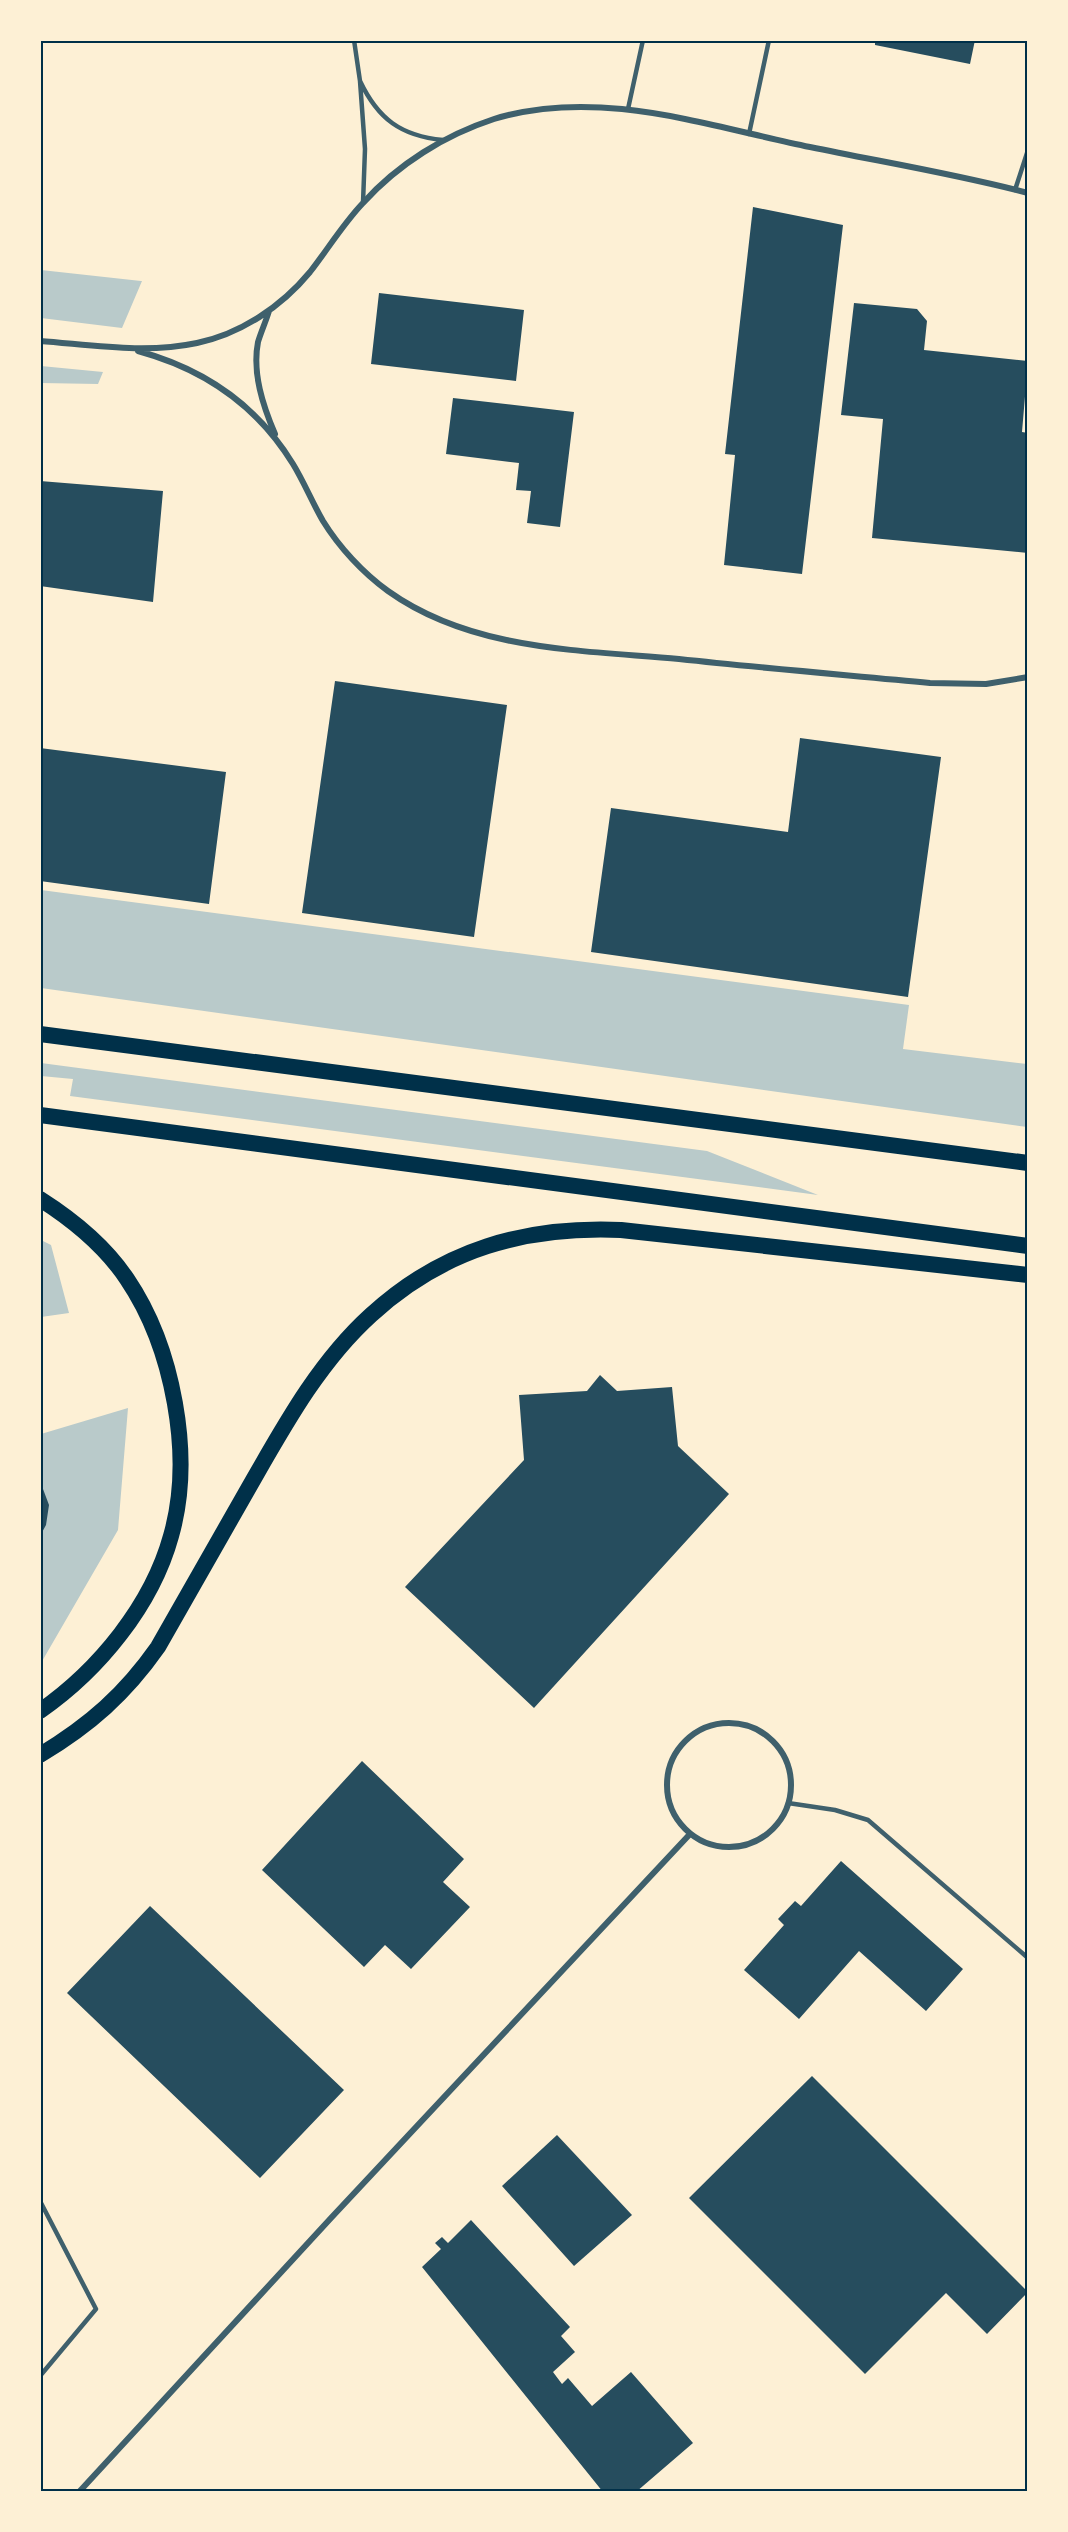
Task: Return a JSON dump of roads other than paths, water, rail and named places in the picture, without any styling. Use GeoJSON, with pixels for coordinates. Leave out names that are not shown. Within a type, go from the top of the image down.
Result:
{"type":"FeatureCollection","features":[{"type":"Feature","properties":{"kind":"highway"},"geometry":{"type":"LineString","coordinates":[[40,1034],[1028,1163]]}},
{"type":"Feature","properties":{"kind":"highway"},"geometry":{"type":"LineString","coordinates":[[40,1114],[1028,1246]]}},
{"type":"Feature","properties":{"kind":"highway"},"geometry":{"type":"LineString","coordinates":[[40,1199],[85,1232],[108,1255],[126,1278],[143,1307],[158,1340],[175,1405],[181,1468],[179,1501],[171,1536],[144,1597],[127,1624],[104,1653],[76,1682],[40,1711]]}},
{"type":"Feature","properties":{"kind":"highway"},"geometry":{"type":"LineString","coordinates":[[40,1755],[106,1709],[141,1671],[158,1647],[288,1420],[305,1394],[348,1339],[371,1315],[399,1293],[451,1261],[513,1238],[549,1231],[584,1228],[621,1230],[1028,1275]]}},
{"type":"Feature","properties":{"kind":"street"},"geometry":{"type":"LineString","coordinates":[[40,340],[132,349],[199,342],[222,335],[269,310],[309,273],[363,203],[402,167],[443,140],[494,119],[547,108],[628,109],[1028,193]]}},
{"type":"Feature","properties":{"kind":"street"},"geometry":{"type":"LineString","coordinates":[[269,310],[258,344],[258,372],[261,402],[278,442]]}},
{"type":"Feature","properties":{"kind":"street"},"geometry":{"type":"LineString","coordinates":[[132,349],[186,367],[211,381],[259,419],[293,465],[324,522],[341,546],[363,570],[387,590],[414,608],[445,623],[478,634],[575,650],[930,683],[986,684],[1028,677]]}},
{"type":"Feature","properties":{"kind":"street"},"geometry":{"type":"LineString","coordinates":[[727,1723],[744,1725],[760,1732],[774,1743],[788,1767],[791,1785],[788,1803],[774,1827],[752,1843],[734,1847],[715,1845],[690,1834],[674,1813],[668,1796],[667,1779],[672,1762],[681,1747],[693,1735],[709,1727],[727,1723]]}},
{"type":"Feature","properties":{"kind":"street"},"geometry":{"type":"LineString","coordinates":[[80,2492],[331,2218],[690,1834]]}},
{"type":"Feature","properties":{"kind":"lane"},"geometry":{"type":"LineString","coordinates":[[354,40],[360,81],[365,149],[363,203]]}},
{"type":"Feature","properties":{"kind":"lane"},"geometry":{"type":"LineString","coordinates":[[628,109],[643,40]]}},
{"type":"Feature","properties":{"kind":"lane"},"geometry":{"type":"LineString","coordinates":[[749,134],[769,40]]}},
{"type":"Feature","properties":{"kind":"lane"},"geometry":{"type":"LineString","coordinates":[[360,81],[369,100],[379,113],[395,125],[425,138],[443,140]]}},
{"type":"Feature","properties":{"kind":"lane"},"geometry":{"type":"LineString","coordinates":[[1015,190],[1028,150]]}},
{"type":"Feature","properties":{"kind":"lane"},"geometry":{"type":"LineString","coordinates":[[788,1803],[835,1810],[868,1820],[1028,1958]]}},
{"type":"Feature","properties":{"kind":"lane"},"geometry":{"type":"LineString","coordinates":[[40,2201],[96,2309],[40,2376]]}}]}
